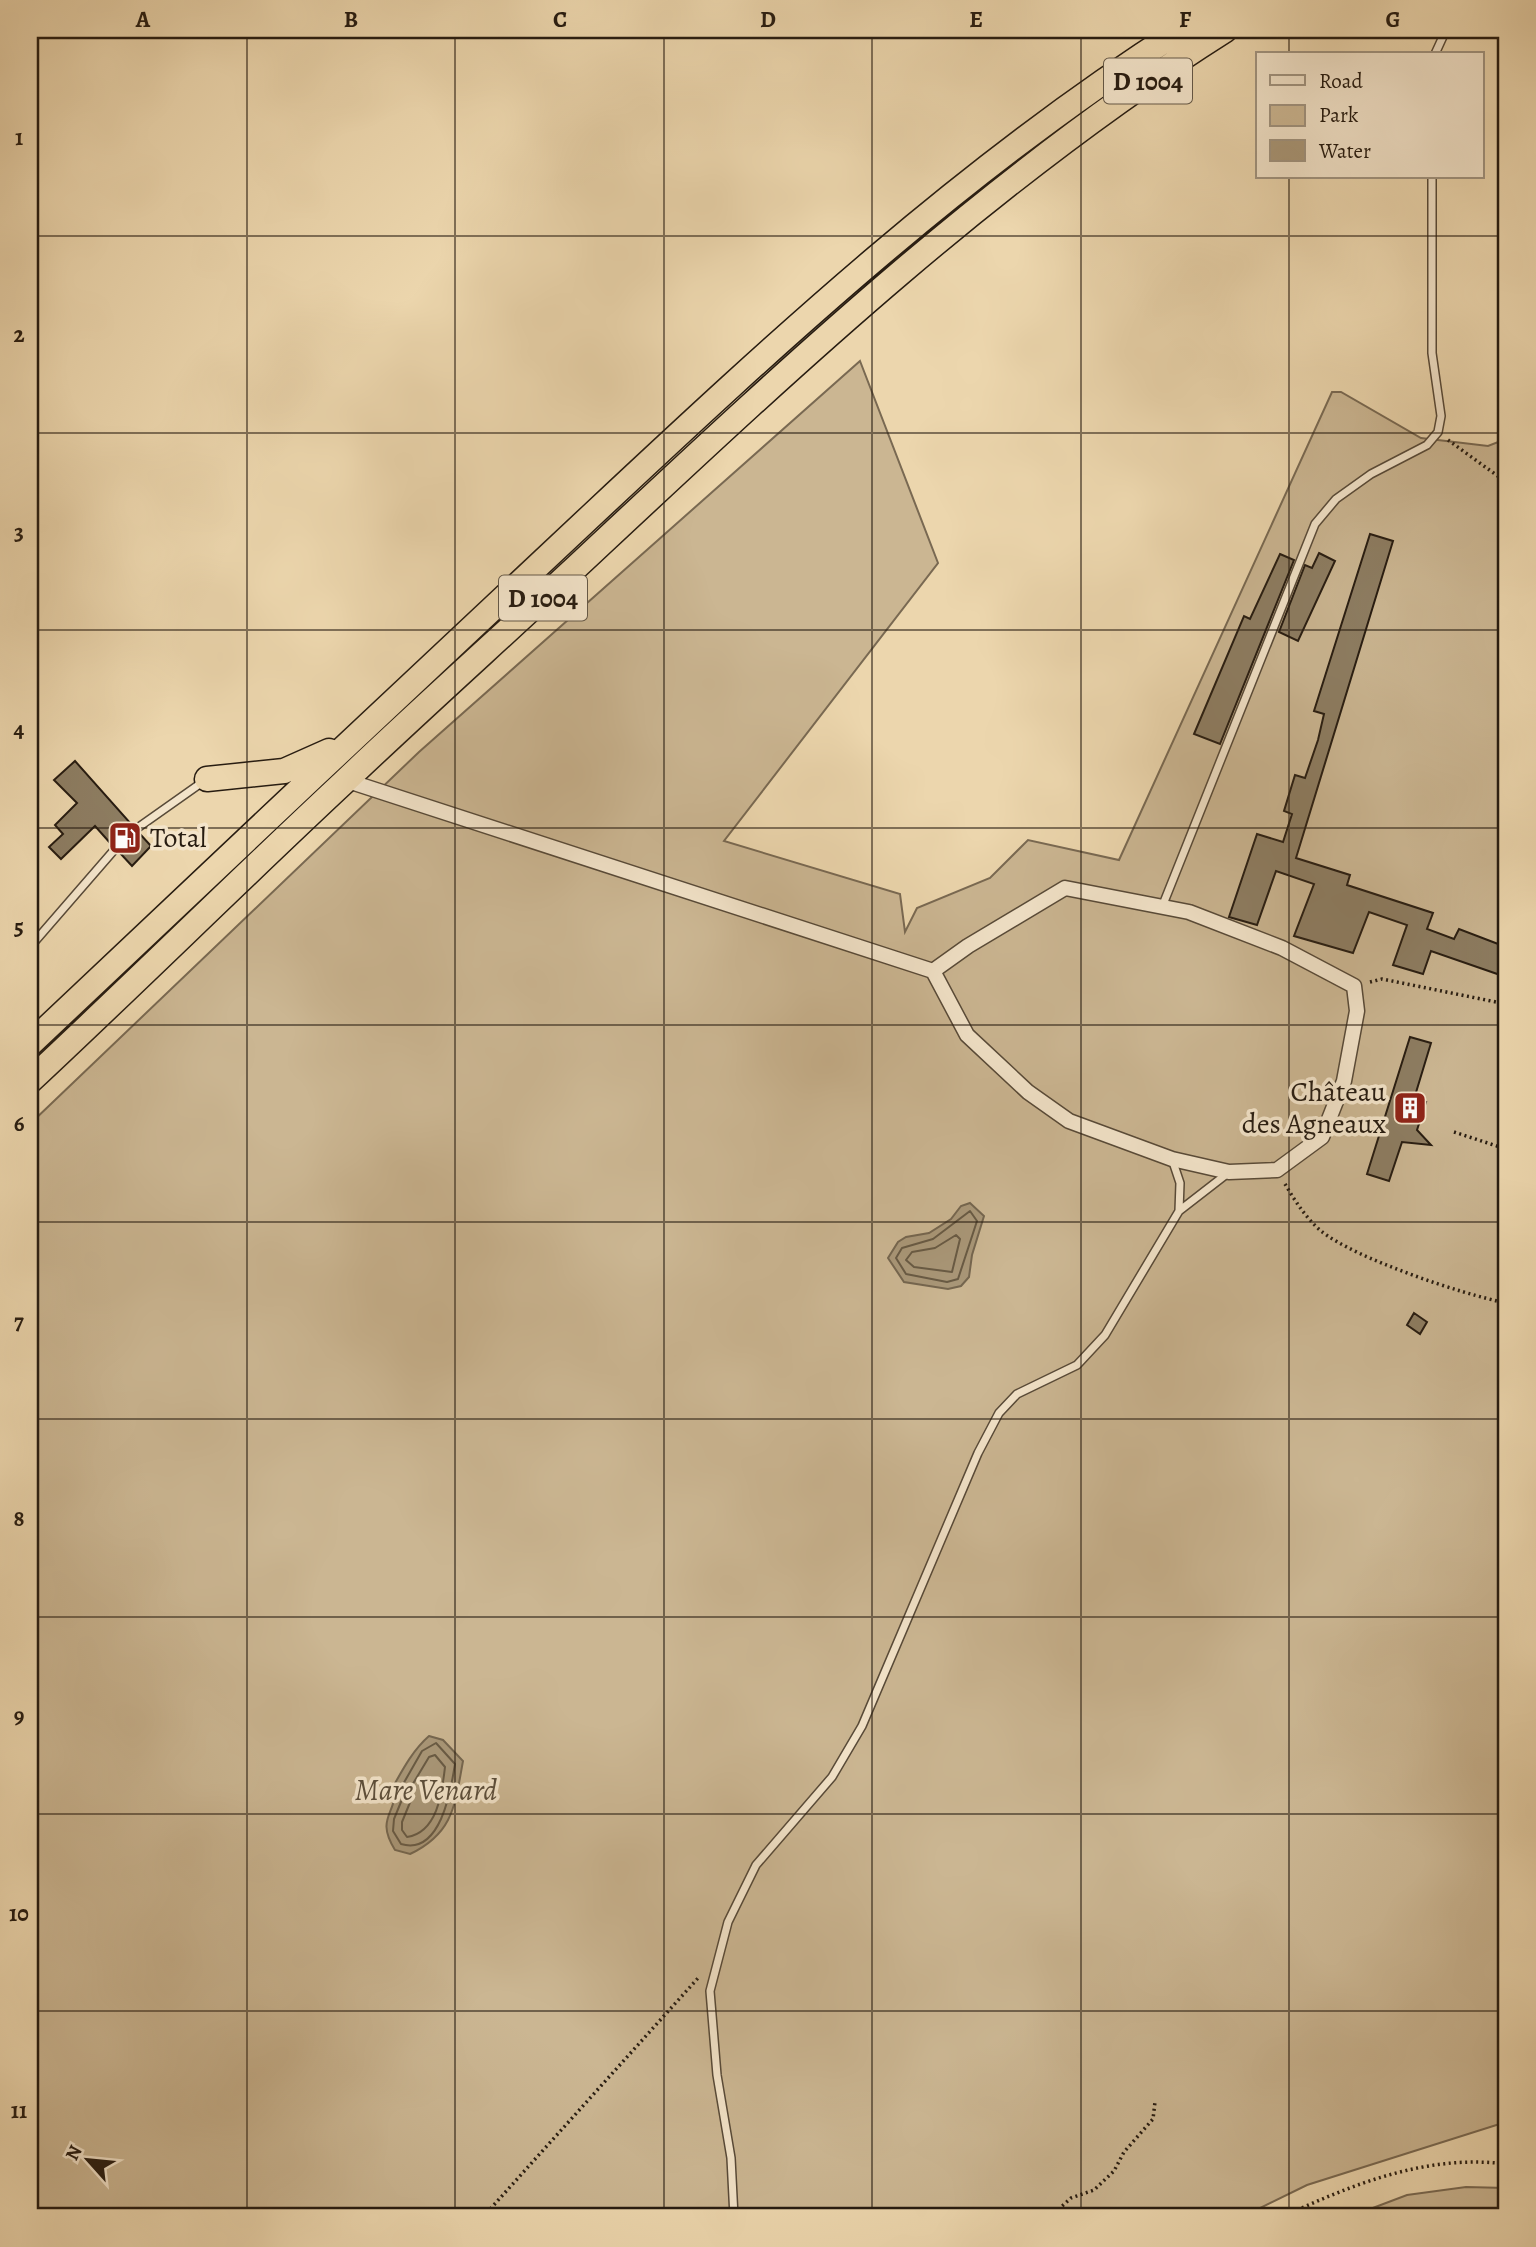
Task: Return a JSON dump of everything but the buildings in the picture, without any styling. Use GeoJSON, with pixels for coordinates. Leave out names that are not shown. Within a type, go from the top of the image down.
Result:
{"type":"FeatureCollection","features":[{"type":"Feature","properties":{"kind":"highway"},"geometry":{"type":"LineString","coordinates":[[1138,58],[1162,30]]}},
{"type":"Feature","properties":{"kind":"highway","name":"D 1004"},"geometry":{"type":"LineString","coordinates":[[30,1044],[765,352],[906,231],[1053,117],[1181,30]]}},
{"type":"Feature","properties":{"kind":"highway","name":"D 1004"},"geometry":{"type":"LineString","coordinates":[[30,1082],[345,780],[782,374],[929,245],[1072,134],[1225,30]]}},
{"type":"Feature","properties":{"kind":"highway"},"geometry":{"type":"LineString","coordinates":[[208,779],[284,771],[349,742]]}},
{"type":"Feature","properties":{"kind":"street"},"geometry":{"type":"LineString","coordinates":[[345,780],[933,971],[967,1035],[1028,1092],[1069,1121],[1172,1158],[1229,1172],[1277,1170],[1322,1136],[1344,1081],[1357,1011],[1354,986],[1282,948],[1189,912],[1065,888],[968,946],[933,971]]}},
{"type":"Feature","properties":{"kind":"lane"},"geometry":{"type":"LineString","coordinates":[[1436,52],[1446,30]]}},
{"type":"Feature","properties":{"kind":"lane"},"geometry":{"type":"LineString","coordinates":[[1162,907],[1269,647],[1290,582],[1310,534],[1336,499],[1371,474],[1427,445],[1438,432],[1441,416],[1432,353],[1432,178]]}},
{"type":"Feature","properties":{"kind":"lane"},"geometry":{"type":"LineString","coordinates":[[136,829],[208,779]]}},
{"type":"Feature","properties":{"kind":"lane"},"geometry":{"type":"LineString","coordinates":[[30,947],[115,849]]}},
{"type":"Feature","properties":{"kind":"lane"},"geometry":{"type":"LineString","coordinates":[[1172,1158],[1180,1183],[1179,1211]]}},
{"type":"Feature","properties":{"kind":"lane"},"geometry":{"type":"LineString","coordinates":[[734,2217],[731,2158],[717,2075],[710,1991],[728,1922],[756,1865],[832,1777],[862,1726],[978,1452],[999,1413],[1017,1394],[1077,1365],[1105,1335],[1179,1211],[1229,1172]]}},
{"type":"Feature","properties":{"kind":"path"},"geometry":{"type":"LineString","coordinates":[[1438,432],[1506,482]]}},
{"type":"Feature","properties":{"kind":"path"},"geometry":{"type":"LineString","coordinates":[[1354,986],[1382,979],[1506,1004]]}},
{"type":"Feature","properties":{"kind":"path"},"geometry":{"type":"LineString","coordinates":[[1454,1132],[1506,1149]]}},
{"type":"Feature","properties":{"kind":"path"},"geometry":{"type":"LineString","coordinates":[[1277,1170],[1298,1206],[1322,1231],[1347,1246],[1423,1278],[1480,1298],[1506,1303]]}},
{"type":"Feature","properties":{"kind":"path"},"geometry":{"type":"LineString","coordinates":[[483,2217],[719,1956]]}},
{"type":"Feature","properties":{"kind":"path"},"geometry":{"type":"LineString","coordinates":[[1050,2217],[1071,2198],[1094,2190],[1114,2171],[1124,2152],[1153,2119],[1156,2102]]}},
{"type":"Feature","properties":{"kind":"path"},"geometry":{"type":"LineString","coordinates":[[1282,2217],[1324,2197],[1412,2167],[1478,2161],[1506,2164]]}},
{"type":"Feature","properties":{"kind":"green space"},"geometry":{"type":"Polygon","coordinates":[[[860,361],[938,563],[724,841],[900,894],[905,932],[917,908],[990,878],[1028,840],[1119,860],[1332,392],[1341,392],[1421,438],[1488,446],[1506,439],[1506,2122],[1307,2185],[1242,2217],[30,2217],[30,1124],[419,752],[860,361]]]}},
{"type":"Feature","properties":{"kind":"green space"},"geometry":{"type":"Polygon","coordinates":[[[1466,2187],[1506,2188],[1506,2217],[1349,2217],[1407,2195],[1466,2187]]]}},
{"type":"Feature","properties":{"kind":"water"},"geometry":{"type":"Polygon","coordinates":[[[970,1203],[984,1216],[972,1255],[969,1277],[961,1286],[948,1289],[904,1282],[888,1258],[898,1242],[906,1237],[929,1233],[951,1219],[961,1206],[970,1203]]]}},
{"type":"Feature","properties":{"kind":"water","name":"Mare Venard"},"geometry":{"type":"Polygon","coordinates":[[[429,1736],[443,1740],[463,1761],[458,1791],[444,1827],[425,1846],[410,1854],[395,1850],[389,1839],[387,1822],[395,1795],[394,1785],[414,1752],[429,1736]]]}},
{"type":"Feature","properties":{"kind":"place","name":"Total"},"geometry":{"type":"Point","coordinates":[125,838]}},
{"type":"Feature","properties":{"kind":"place","name":"Château des Agneaux"},"geometry":{"type":"Point","coordinates":[1410,1108]}}]}
